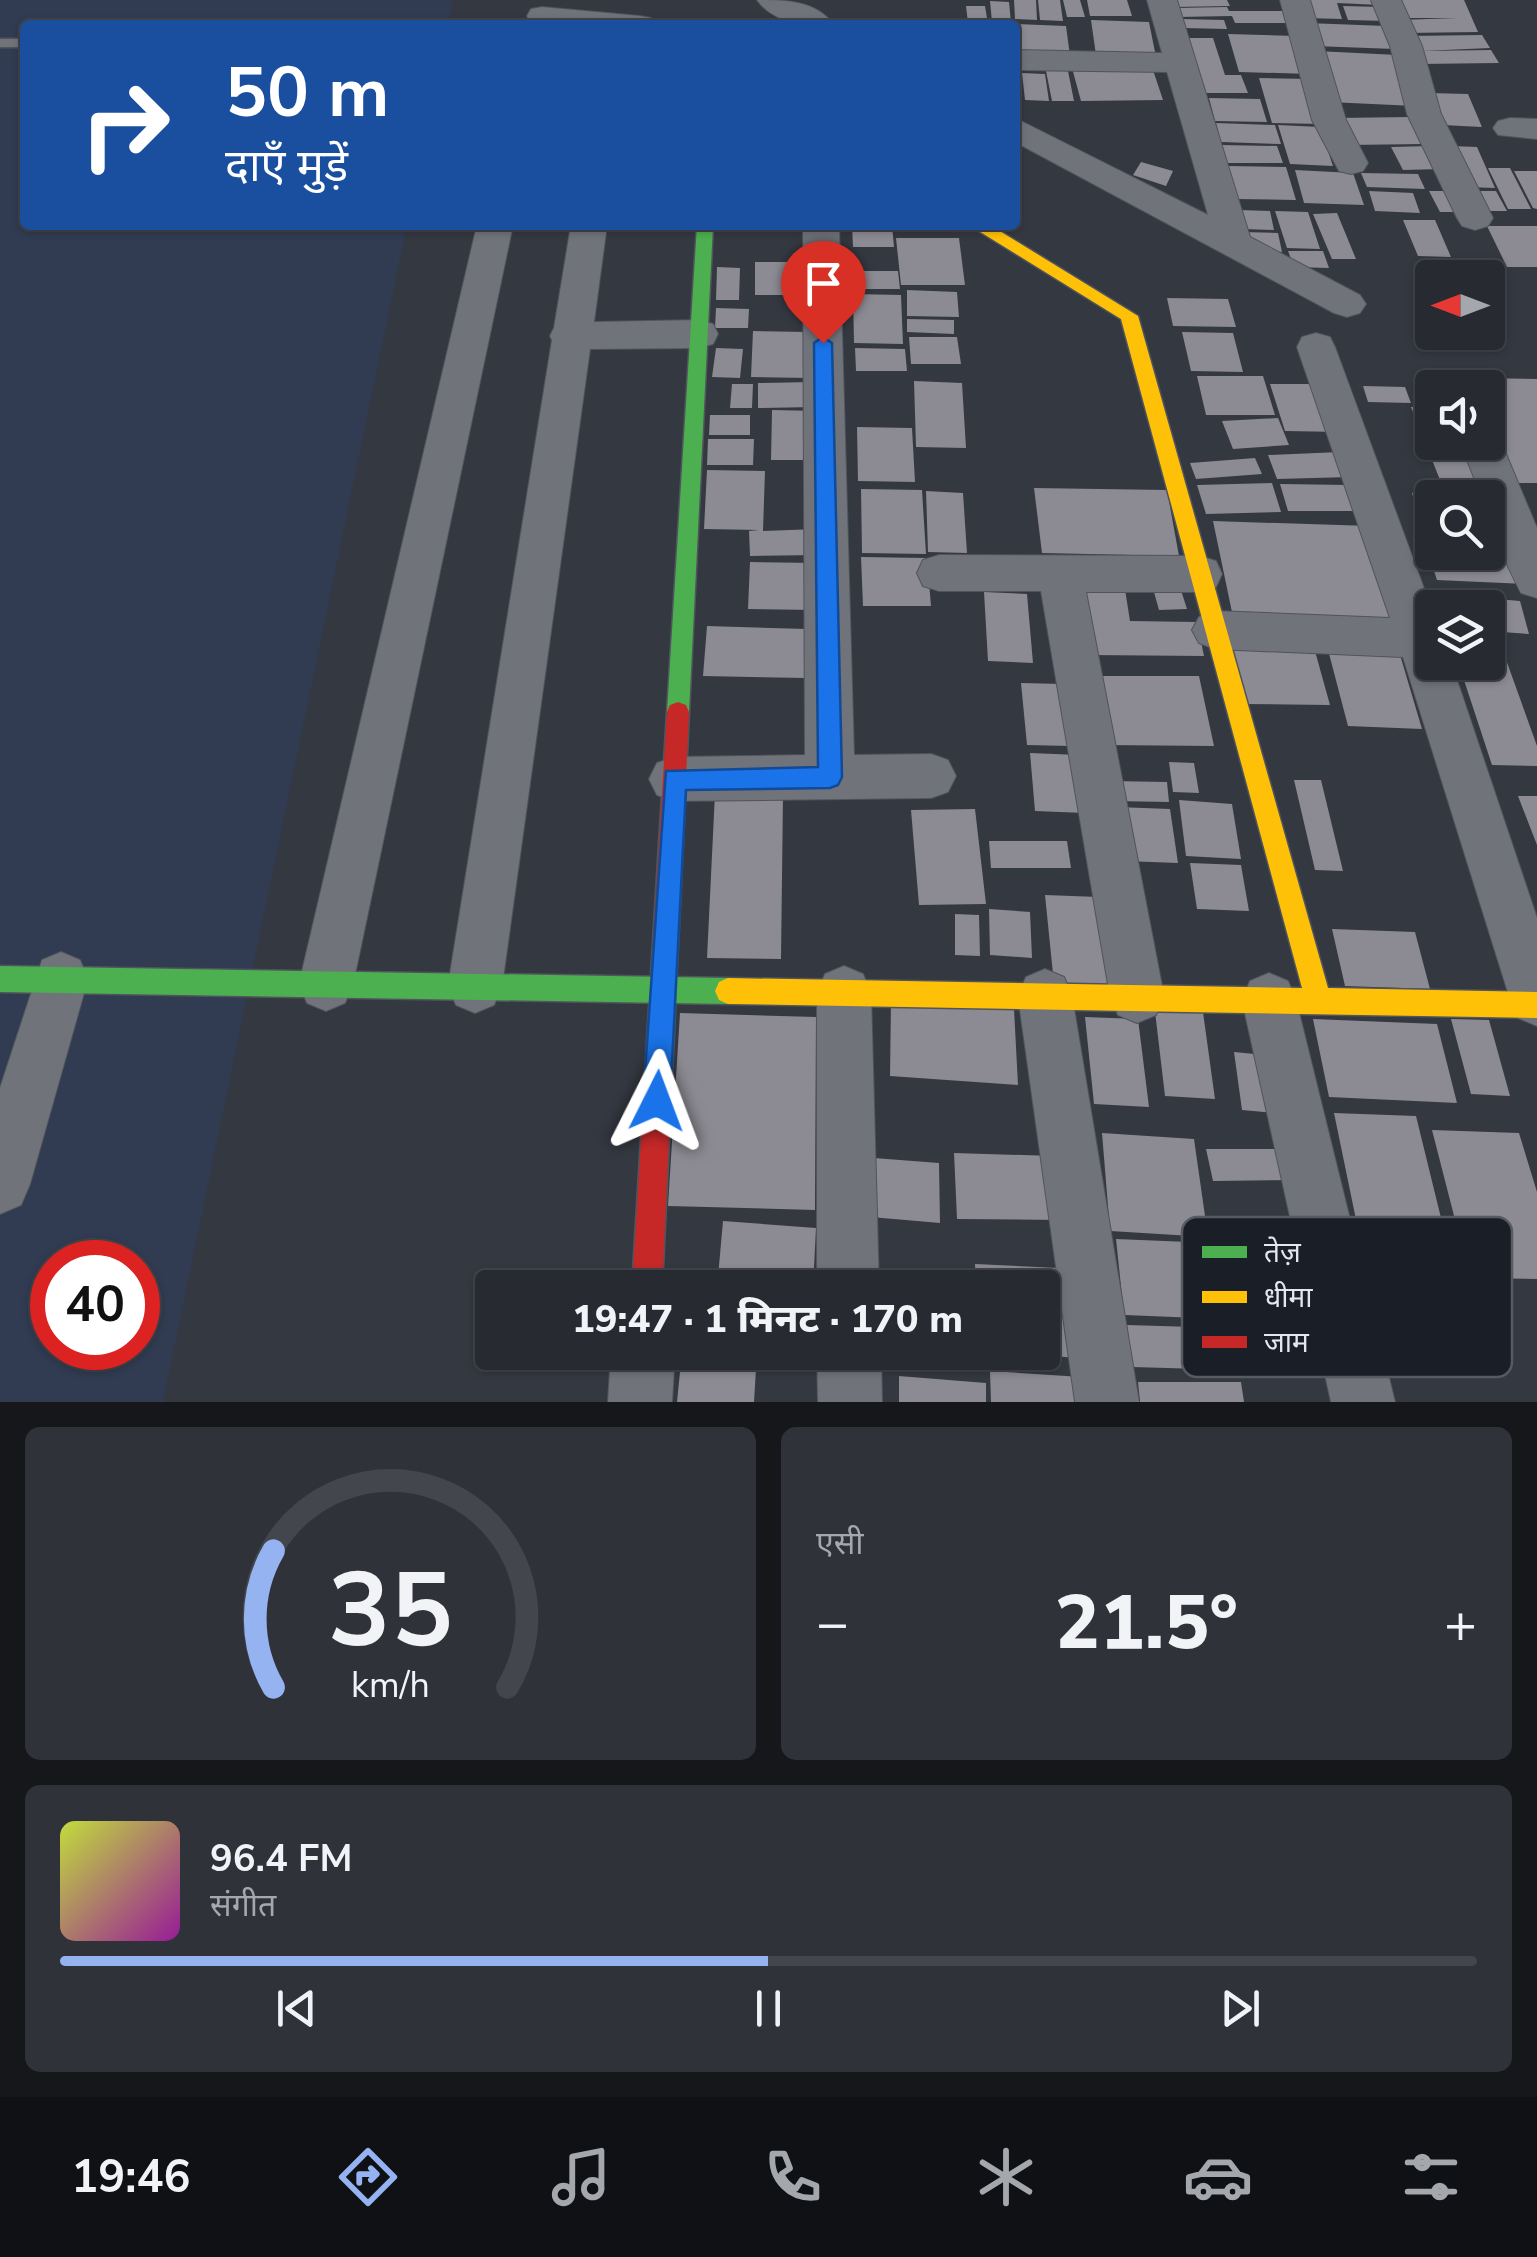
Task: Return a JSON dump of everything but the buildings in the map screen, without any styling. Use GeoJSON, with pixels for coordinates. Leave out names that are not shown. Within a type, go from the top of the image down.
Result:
{"type":"FeatureCollection","features":[{"type":"Feature","properties":{"kind":"street"},"geometry":{"type":"LineString","coordinates":[[772,0],[810,20]]}},
{"type":"Feature","properties":{"kind":"street"},"geometry":{"type":"LineString","coordinates":[[1162,0],[1234,244]]}},
{"type":"Feature","properties":{"kind":"street"},"geometry":{"type":"LineString","coordinates":[[1295,0],[1329,120],[1350,163]]}},
{"type":"Feature","properties":{"kind":"street"},"geometry":{"type":"LineString","coordinates":[[1386,0],[1406,46],[1424,114],[1474,218]]}},
{"type":"Feature","properties":{"kind":"street"},"geometry":{"type":"LineString","coordinates":[[542,14],[595,20]]}},
{"type":"Feature","properties":{"kind":"street"},"geometry":{"type":"LineString","coordinates":[[1020,60],[1181,63]]}},
{"type":"Feature","properties":{"kind":"street"},"geometry":{"type":"LineString","coordinates":[[1020,131],[1347,304]]}},
{"type":"Feature","properties":{"kind":"street"},"geometry":{"type":"LineString","coordinates":[[326,984],[494,230]]}},
{"type":"Feature","properties":{"kind":"street"},"geometry":{"type":"LineString","coordinates":[[476,986],[587,230]]}},
{"type":"Feature","properties":{"kind":"street"},"geometry":{"type":"LineString","coordinates":[[647,1270],[705,230]]}},
{"type":"Feature","properties":{"kind":"street"},"geometry":{"type":"LineString","coordinates":[[821,230],[830,777]]}},
{"type":"Feature","properties":{"kind":"street"},"geometry":{"type":"LineString","coordinates":[[985,230],[1128,316],[1215,630],[1294,1001],[1331,1217]]}},
{"type":"Feature","properties":{"kind":"street"},"geometry":{"type":"LineString","coordinates":[[569,336],[699,334]]}},
{"type":"Feature","properties":{"kind":"street"},"geometry":{"type":"LineString","coordinates":[[1316,347],[1415,624]]}},
{"type":"Feature","properties":{"kind":"street"},"geometry":{"type":"LineString","coordinates":[[1487,460],[1537,580]]}},
{"type":"Feature","properties":{"kind":"street"},"geometry":{"type":"LineString","coordinates":[[939,573],[1200,574]]}},
{"type":"Feature","properties":{"kind":"street"},"geometry":{"type":"LineString","coordinates":[[1060,573],[1137,996]]}},
{"type":"Feature","properties":{"kind":"street"},"geometry":{"type":"LineString","coordinates":[[1215,630],[1415,638]]}},
{"type":"Feature","properties":{"kind":"street"},"geometry":{"type":"LineString","coordinates":[[0,979],[1537,1002],[1434,680]]}},
{"type":"Feature","properties":{"kind":"street"},"geometry":{"type":"LineString","coordinates":[[674,779],[930,776]]}},
{"type":"Feature","properties":{"kind":"street"},"geometry":{"type":"LineString","coordinates":[[0,1184],[62,979]]}},
{"type":"Feature","properties":{"kind":"street"},"geometry":{"type":"LineString","coordinates":[[844,993],[848,1270]]}},
{"type":"Feature","properties":{"kind":"street"},"geometry":{"type":"LineString","coordinates":[[1045,996],[1108,1402]]}},
{"type":"Feature","properties":{"kind":"street"},"geometry":{"type":"LineString","coordinates":[[640,1402],[642,1370]]}},
{"type":"Feature","properties":{"kind":"street"},"geometry":{"type":"LineString","coordinates":[[849,1370],[850,1402]]}},
{"type":"Feature","properties":{"kind":"street"},"geometry":{"type":"LineString","coordinates":[[1359,1377],[1363,1402]]}},
{"type":"Feature","properties":{"kind":"shaded area"},"geometry":{"type":"Polygon","coordinates":[[[0,0],[453,0],[449,20],[20,20],[20,230],[406,230],[163,1402],[0,1402],[0,0]]]}},
{"type":"Feature","properties":{"kind":"traffic: fast"},"geometry":{"type":"LineString","coordinates":[[678,712],[705,230]]}},
{"type":"Feature","properties":{"kind":"traffic: fast"},"geometry":{"type":"LineString","coordinates":[[0,979],[728,991]]}},
{"type":"Feature","properties":{"kind":"traffic: slow"},"geometry":{"type":"LineString","coordinates":[[985,230],[1129,316],[1319,1001]]}},
{"type":"Feature","properties":{"kind":"traffic: slow"},"geometry":{"type":"LineString","coordinates":[[728,991],[1537,1005]]}},
{"type":"Feature","properties":{"kind":"traffic: jam"},"geometry":{"type":"LineString","coordinates":[[648,1270],[678,712]]}},
{"type":"Feature","properties":{"kind":"route"},"geometry":{"type":"LineString","coordinates":[[657,1101],[674,779],[830,777],[823,343]]}}]}
